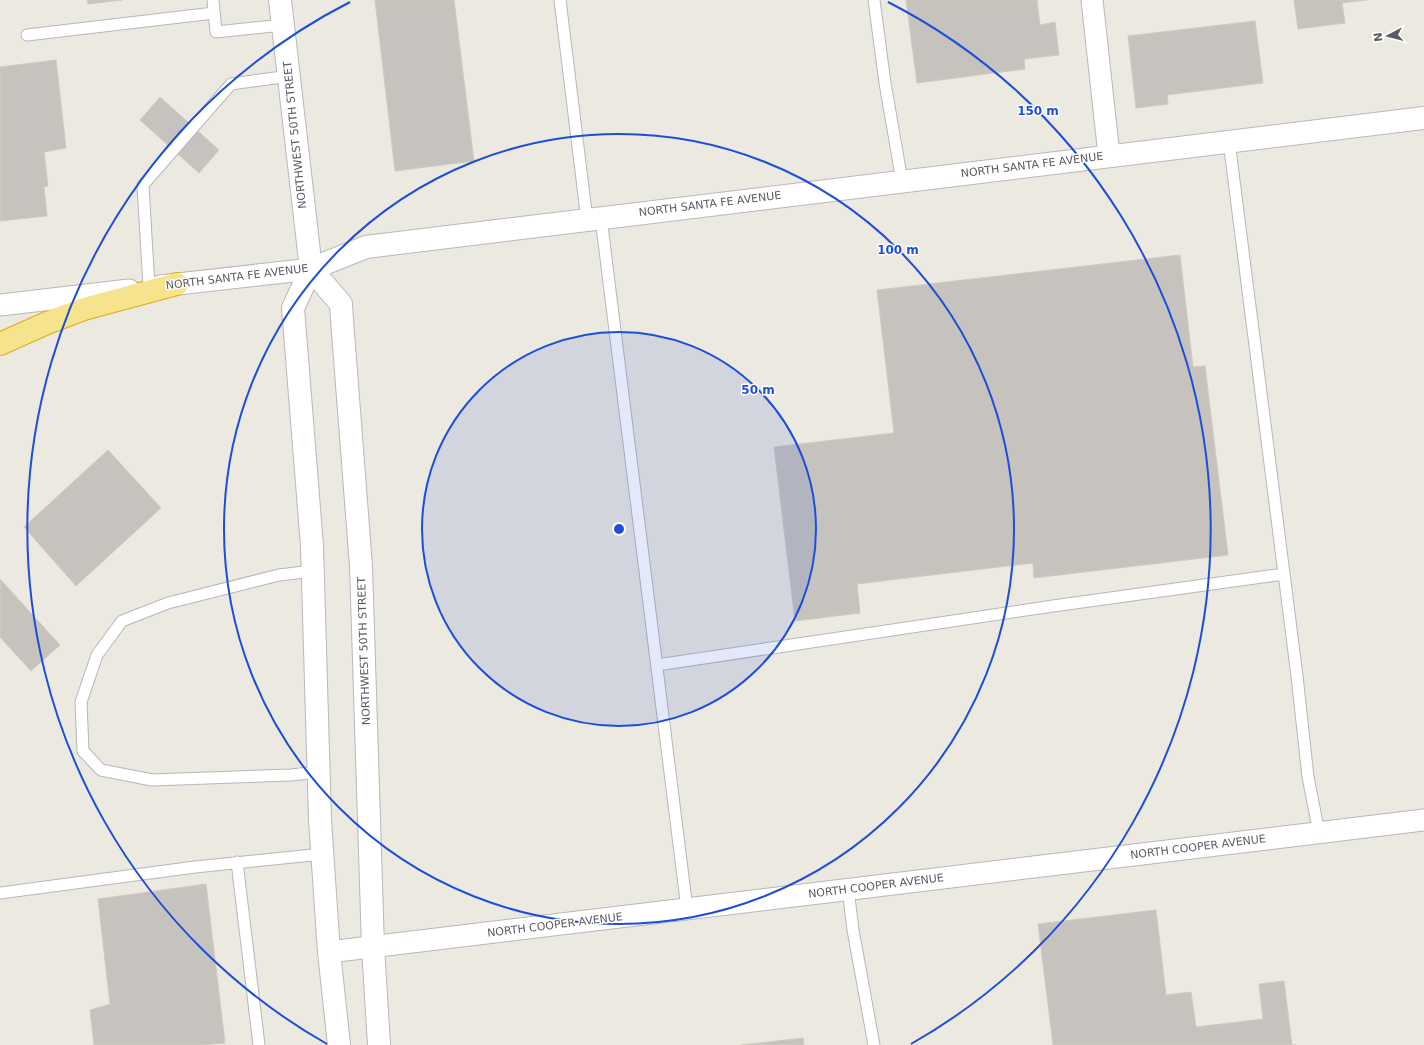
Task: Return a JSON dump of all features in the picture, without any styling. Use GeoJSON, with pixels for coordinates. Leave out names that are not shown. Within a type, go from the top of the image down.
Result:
{"type":"FeatureCollection","features":[{"type":"Feature","properties":{"kind":"highway"},"geometry":{"type":"LineString","coordinates":[[0,344],[47,323],[84,309],[177,284]]}},
{"type":"Feature","properties":{"kind":"main road","name":"NORTHWEST 50TH STREET"},"geometry":{"type":"LineString","coordinates":[[280,0],[311,269],[341,304],[361,566],[373,947],[379,1045]]}},
{"type":"Feature","properties":{"kind":"main road","name":"NORTH SANTA FE AVENUE"},"geometry":{"type":"LineString","coordinates":[[311,269],[366,247],[1424,118]]}},
{"type":"Feature","properties":{"kind":"main road"},"geometry":{"type":"LineString","coordinates":[[311,269],[293,308],[312,546],[318,772],[322,854],[329,952],[339,1045]]}},
{"type":"Feature","properties":{"kind":"street"},"geometry":{"type":"LineString","coordinates":[[1092,0],[1109,156]]}},
{"type":"Feature","properties":{"kind":"street","name":"NORTH SANTA FE AVENUE"},"geometry":{"type":"LineString","coordinates":[[0,305],[311,269]]}},
{"type":"Feature","properties":{"kind":"street","name":"NORTH COOPER AVENUE"},"geometry":{"type":"LineString","coordinates":[[329,952],[1424,820]]}},
{"type":"Feature","properties":{"kind":"lane"},"geometry":{"type":"LineString","coordinates":[[213,0],[216,32],[283,25]]}},
{"type":"Feature","properties":{"kind":"lane"},"geometry":{"type":"LineString","coordinates":[[560,0],[594,219],[657,665],[687,909]]}},
{"type":"Feature","properties":{"kind":"lane"},"geometry":{"type":"LineString","coordinates":[[874,0],[885,83],[902,181]]}},
{"type":"Feature","properties":{"kind":"lane"},"geometry":{"type":"LineString","coordinates":[[27,35],[214,13]]}},
{"type":"Feature","properties":{"kind":"lane"},"geometry":{"type":"LineString","coordinates":[[149,287],[143,185],[231,84],[289,76]]}},
{"type":"Feature","properties":{"kind":"lane"},"geometry":{"type":"LineString","coordinates":[[1229,141],[1284,574],[1308,777],[1318,832]]}},
{"type":"Feature","properties":{"kind":"lane"},"geometry":{"type":"LineString","coordinates":[[313,571],[279,575],[168,603],[122,621],[97,655],[81,702],[83,751],[101,770],[152,780],[291,775],[318,772]]}},
{"type":"Feature","properties":{"kind":"lane"},"geometry":{"type":"LineString","coordinates":[[657,665],[1045,607],[1284,574]]}},
{"type":"Feature","properties":{"kind":"lane"},"geometry":{"type":"LineString","coordinates":[[0,893],[237,862],[322,854]]}},
{"type":"Feature","properties":{"kind":"lane"},"geometry":{"type":"LineString","coordinates":[[237,862],[259,1045]]}},
{"type":"Feature","properties":{"kind":"lane"},"geometry":{"type":"LineString","coordinates":[[848,889],[853,930],[874,1045]]}},
{"type":"Feature","properties":{"kind":"building"},"geometry":{"type":"Polygon","coordinates":[[[87,0],[122,0],[88,4],[87,0]]]}},
{"type":"Feature","properties":{"kind":"building"},"geometry":{"type":"Polygon","coordinates":[[[375,0],[454,0],[474,161],[395,171],[375,0]]]}},
{"type":"Feature","properties":{"kind":"building"},"geometry":{"type":"Polygon","coordinates":[[[906,0],[1037,0],[1040,25],[1055,22],[1059,55],[1024,59],[1025,69],[917,83],[906,0]]]}},
{"type":"Feature","properties":{"kind":"building"},"geometry":{"type":"Polygon","coordinates":[[[1294,0],[1367,0],[1342,3],[1345,23],[1298,29],[1294,0]]]}},
{"type":"Feature","properties":{"kind":"building"},"geometry":{"type":"Polygon","coordinates":[[[1255,21],[1263,83],[1167,95],[1168,104],[1136,108],[1128,36],[1255,21]]]}},
{"type":"Feature","properties":{"kind":"building"},"geometry":{"type":"Polygon","coordinates":[[[56,60],[66,148],[44,152],[48,186],[44,187],[47,216],[0,221],[0,67],[56,60]]]}},
{"type":"Feature","properties":{"kind":"building"},"geometry":{"type":"Polygon","coordinates":[[[160,97],[219,150],[199,173],[140,120],[160,97]]]}},
{"type":"Feature","properties":{"kind":"building"},"geometry":{"type":"Polygon","coordinates":[[[1180,255],[1193,367],[1205,366],[1228,555],[1034,578],[1033,563],[857,584],[860,613],[795,621],[774,447],[894,433],[877,290],[1180,255]]]}},
{"type":"Feature","properties":{"kind":"building"},"geometry":{"type":"Polygon","coordinates":[[[108,450],[161,508],[76,586],[24,527],[108,450]]]}},
{"type":"Feature","properties":{"kind":"building"},"geometry":{"type":"Polygon","coordinates":[[[0,579],[60,645],[31,671],[0,637],[0,579]]]}},
{"type":"Feature","properties":{"kind":"building"},"geometry":{"type":"Polygon","coordinates":[[[206,884],[225,1043],[200,1045],[94,1045],[90,1010],[110,1004],[98,899],[206,884]]]}},
{"type":"Feature","properties":{"kind":"building"},"geometry":{"type":"Polygon","coordinates":[[[1156,910],[1166,995],[1191,992],[1196,1027],[1263,1019],[1259,984],[1284,981],[1292,1045],[1053,1045],[1038,924],[1156,910]]]}},
{"type":"Feature","properties":{"kind":"building"},"geometry":{"type":"Polygon","coordinates":[[[803,1038],[804,1045],[741,1045],[803,1038]]]}}]}
